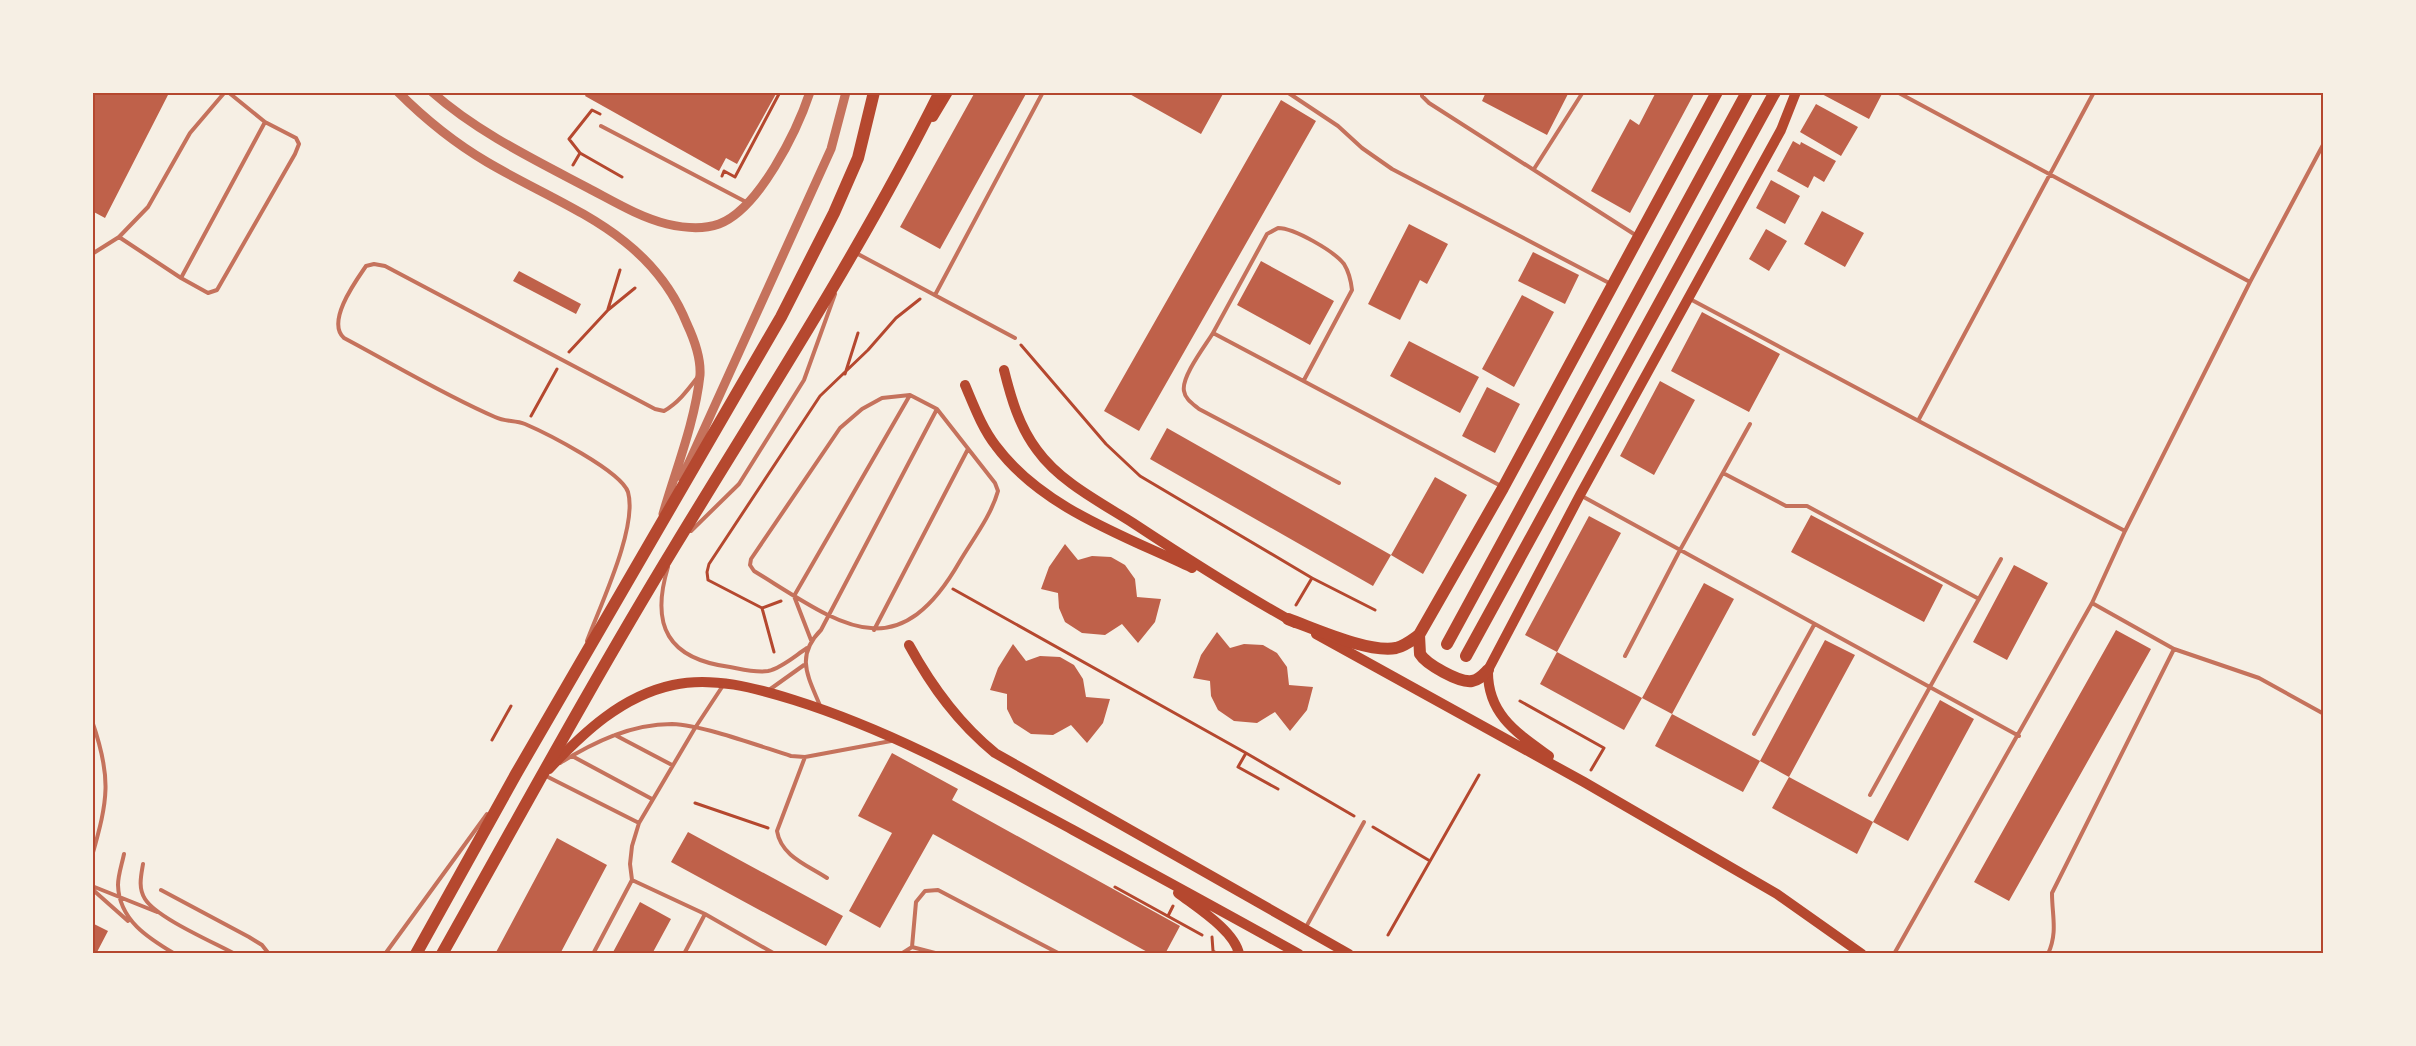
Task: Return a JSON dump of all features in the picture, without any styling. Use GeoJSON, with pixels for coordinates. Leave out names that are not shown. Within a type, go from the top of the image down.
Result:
{"type":"FeatureCollection","features":[{"type":"Feature","properties":{"kind":"main road"},"geometry":{"type":"LineString","coordinates":[[416,954],[516,774],[781,317],[830,222],[858,158],[874,92]]}},
{"type":"Feature","properties":{"kind":"main road"},"geometry":{"type":"LineString","coordinates":[[901,170],[940,92]]}},
{"type":"Feature","properties":{"kind":"main road"},"geometry":{"type":"LineString","coordinates":[[442,954],[675,546],[844,269],[948,92]]}},
{"type":"Feature","properties":{"kind":"main road"},"geometry":{"type":"LineString","coordinates":[[1717,92],[1503,488],[1420,635],[1420,654],[1430,664],[1462,680],[1471,681],[1479,678],[1488,670],[1580,495],[1781,130],[1796,92]]}},
{"type":"Feature","properties":{"kind":"main road"},"geometry":{"type":"LineString","coordinates":[[1447,644],[1747,92]]}},
{"type":"Feature","properties":{"kind":"main road"},"geometry":{"type":"LineString","coordinates":[[1466,656],[1774,92]]}},
{"type":"Feature","properties":{"kind":"main road"},"geometry":{"type":"LineString","coordinates":[[1004,370],[1019,420],[1037,451],[1051,466],[1085,493],[1231,587],[1584,782],[1777,894],[1862,954]]}},
{"type":"Feature","properties":{"kind":"main road"},"geometry":{"type":"LineString","coordinates":[[965,385],[979,419],[996,446],[1032,483],[1080,514],[1231,587]]}},
{"type":"Feature","properties":{"kind":"main road"},"geometry":{"type":"LineString","coordinates":[[1288,619],[1369,647],[1384,649],[1398,648],[1420,635]]}},
{"type":"Feature","properties":{"kind":"main road"},"geometry":{"type":"LineString","coordinates":[[909,645],[946,704],[963,724],[995,753],[1349,954]]}},
{"type":"Feature","properties":{"kind":"main road"},"geometry":{"type":"LineString","coordinates":[[1488,670],[1488,686],[1492,701],[1500,715],[1517,733],[1584,782]]}},
{"type":"Feature","properties":{"kind":"main road"},"geometry":{"type":"LineString","coordinates":[[543,775],[586,731],[624,704],[650,691],[675,684],[724,684],[767,692],[822,709],[900,740],[1158,876],[1299,954]]}},
{"type":"Feature","properties":{"kind":"main road"},"geometry":{"type":"LineString","coordinates":[[1158,876],[1224,930],[1235,943],[1239,954]]}},
{"type":"Feature","properties":{"kind":"street"},"geometry":{"type":"LineString","coordinates":[[398,92],[453,141],[488,163],[590,217],[631,244],[656,271],[680,305],[698,354],[700,375],[689,425],[658,531]]}},
{"type":"Feature","properties":{"kind":"street"},"geometry":{"type":"LineString","coordinates":[[432,92],[472,122],[566,176],[649,218],[680,227],[695,228],[720,224],[749,204],[774,167],[807,94]]}},
{"type":"Feature","properties":{"kind":"street"},"geometry":{"type":"LineString","coordinates":[[658,531],[831,149],[846,92]]}},
{"type":"Feature","properties":{"kind":"lane"},"geometry":{"type":"LineString","coordinates":[[92,254],[119,237],[148,207],[190,133],[225,92]]}},
{"type":"Feature","properties":{"kind":"lane"},"geometry":{"type":"LineString","coordinates":[[119,237],[208,293],[217,290],[299,144],[296,138],[265,122],[228,92]]}},
{"type":"Feature","properties":{"kind":"lane"},"geometry":{"type":"LineString","coordinates":[[935,295],[1043,92]]}},
{"type":"Feature","properties":{"kind":"lane"},"geometry":{"type":"LineString","coordinates":[[1287,92],[1338,126],[1362,148],[1392,169],[1612,284]]}},
{"type":"Feature","properties":{"kind":"lane"},"geometry":{"type":"LineString","coordinates":[[1422,92],[1422,96],[1429,103],[1638,237]]}},
{"type":"Feature","properties":{"kind":"lane"},"geometry":{"type":"LineString","coordinates":[[1534,169],[1583,92]]}},
{"type":"Feature","properties":{"kind":"lane"},"geometry":{"type":"LineString","coordinates":[[1897,92],[2250,282]]}},
{"type":"Feature","properties":{"kind":"lane"},"geometry":{"type":"LineString","coordinates":[[1919,419],[2094,92]]}},
{"type":"Feature","properties":{"kind":"lane"},"geometry":{"type":"LineString","coordinates":[[182,278],[265,122]]}},
{"type":"Feature","properties":{"kind":"lane"},"geometry":{"type":"LineString","coordinates":[[601,126],[749,204]]}},
{"type":"Feature","properties":{"kind":"lane"},"geometry":{"type":"LineString","coordinates":[[1894,954],[2019,736],[2092,603],[2125,531],[2250,282],[2324,143]]}},
{"type":"Feature","properties":{"kind":"lane"},"geometry":{"type":"LineString","coordinates":[[1304,380],[1352,290],[1344,265],[1336,256],[1291,231],[1278,228],[1267,234],[1186,377],[1184,385],[1186,397],[1199,409],[1339,483]]}},
{"type":"Feature","properties":{"kind":"lane"},"geometry":{"type":"LineString","coordinates":[[854,252],[1015,338]]}},
{"type":"Feature","properties":{"kind":"lane"},"geometry":{"type":"LineString","coordinates":[[573,677],[616,566],[627,529],[629,506],[627,491],[618,478],[603,466],[526,424],[496,418],[344,338],[338,333],[337,319],[359,276],[366,266],[374,264],[385,266],[641,403],[664,411],[680,400],[700,375]]}},
{"type":"Feature","properties":{"kind":"lane"},"geometry":{"type":"LineString","coordinates":[[807,648],[780,666],[768,671],[707,664],[686,654],[674,642],[666,630],[662,615],[661,598],[675,546],[739,484],[804,380],[844,269]]}},
{"type":"Feature","properties":{"kind":"lane"},"geometry":{"type":"LineString","coordinates":[[1689,298],[1919,419],[2125,531]]}},
{"type":"Feature","properties":{"kind":"lane"},"geometry":{"type":"LineString","coordinates":[[1212,333],[1304,380],[1503,488]]}},
{"type":"Feature","properties":{"kind":"lane"},"geometry":{"type":"LineString","coordinates":[[794,596],[910,395]]}},
{"type":"Feature","properties":{"kind":"lane"},"geometry":{"type":"LineString","coordinates":[[910,395],[937,410],[995,483],[998,491],[946,585],[916,617],[895,627],[874,630],[856,627],[794,596],[754,571],[750,565],[751,559],[840,428],[862,409],[882,398],[910,395]]}},
{"type":"Feature","properties":{"kind":"lane"},"geometry":{"type":"LineString","coordinates":[[822,709],[804,666],[807,648],[811,640],[821,630],[937,410]]}},
{"type":"Feature","properties":{"kind":"lane"},"geometry":{"type":"LineString","coordinates":[[1625,656],[1680,550],[1750,424]]}},
{"type":"Feature","properties":{"kind":"lane"},"geometry":{"type":"LineString","coordinates":[[874,630],[968,449]]}},
{"type":"Feature","properties":{"kind":"lane"},"geometry":{"type":"LineString","coordinates":[[1723,473],[1786,506],[1807,506],[1979,599]]}},
{"type":"Feature","properties":{"kind":"lane"},"geometry":{"type":"LineString","coordinates":[[1580,495],[1930,689],[2019,736]]}},
{"type":"Feature","properties":{"kind":"lane"},"geometry":{"type":"LineString","coordinates":[[1870,795],[2000,559]]}},
{"type":"Feature","properties":{"kind":"lane"},"geometry":{"type":"LineString","coordinates":[[794,596],[811,640]]}},
{"type":"Feature","properties":{"kind":"lane"},"geometry":{"type":"LineString","coordinates":[[2092,603],[2174,648],[2259,678],[2324,714]]}},
{"type":"Feature","properties":{"kind":"lane"},"geometry":{"type":"LineString","coordinates":[[1754,734],[1814,625]]}},
{"type":"Feature","properties":{"kind":"lane"},"geometry":{"type":"LineString","coordinates":[[2048,954],[2056,931],[2052,912],[2052,893],[2174,648]]}},
{"type":"Feature","properties":{"kind":"lane"},"geometry":{"type":"LineString","coordinates":[[767,692],[804,666]]}},
{"type":"Feature","properties":{"kind":"lane"},"geometry":{"type":"LineString","coordinates":[[593,954],[632,880],[630,864],[632,846],[639,823],[672,765],[724,684]]}},
{"type":"Feature","properties":{"kind":"lane"},"geometry":{"type":"LineString","coordinates":[[92,721],[102,750],[107,785],[105,809],[92,856]]}},
{"type":"Feature","properties":{"kind":"lane"},"geometry":{"type":"LineString","coordinates":[[543,775],[572,756],[615,735],[649,726],[672,724],[695,728],[791,756],[805,757],[900,740]]}},
{"type":"Feature","properties":{"kind":"lane"},"geometry":{"type":"LineString","coordinates":[[615,735],[672,765]]}},
{"type":"Feature","properties":{"kind":"lane"},"geometry":{"type":"LineString","coordinates":[[572,756],[652,799]]}},
{"type":"Feature","properties":{"kind":"lane"},"geometry":{"type":"LineString","coordinates":[[805,757],[777,831],[779,842],[785,852],[827,878]]}},
{"type":"Feature","properties":{"kind":"lane"},"geometry":{"type":"LineString","coordinates":[[385,954],[516,774]]}},
{"type":"Feature","properties":{"kind":"lane"},"geometry":{"type":"LineString","coordinates":[[543,775],[639,823]]}},
{"type":"Feature","properties":{"kind":"lane"},"geometry":{"type":"LineString","coordinates":[[1306,929],[1364,822]]}},
{"type":"Feature","properties":{"kind":"lane"},"geometry":{"type":"LineString","coordinates":[[124,854],[118,884],[120,896],[128,918],[140,932]]}},
{"type":"Feature","properties":{"kind":"lane"},"geometry":{"type":"LineString","coordinates":[[143,864],[140,886],[145,899],[161,914]]}},
{"type":"Feature","properties":{"kind":"lane"},"geometry":{"type":"LineString","coordinates":[[632,880],[705,914],[775,954]]}},
{"type":"Feature","properties":{"kind":"lane"},"geometry":{"type":"LineString","coordinates":[[92,888],[120,896],[161,914],[235,954]]}},
{"type":"Feature","properties":{"kind":"lane"},"geometry":{"type":"LineString","coordinates":[[92,888],[140,932],[175,954]]}},
{"type":"Feature","properties":{"kind":"lane"},"geometry":{"type":"LineString","coordinates":[[161,890],[249,937],[262,945],[270,954]]}},
{"type":"Feature","properties":{"kind":"lane"},"geometry":{"type":"LineString","coordinates":[[912,947],[916,902],[925,891],[938,890],[1060,954]]}},
{"type":"Feature","properties":{"kind":"lane"},"geometry":{"type":"LineString","coordinates":[[684,954],[705,914]]}},
{"type":"Feature","properties":{"kind":"lane"},"geometry":{"type":"LineString","coordinates":[[901,954],[912,947],[939,954]]}},
{"type":"Feature","properties":{"kind":"path"},"geometry":{"type":"LineString","coordinates":[[713,172],[722,177],[724,172],[735,177],[780,92]]}},
{"type":"Feature","properties":{"kind":"path"},"geometry":{"type":"LineString","coordinates":[[601,115],[592,110],[569,139],[580,153],[622,177]]}},
{"type":"Feature","properties":{"kind":"path"},"geometry":{"type":"LineString","coordinates":[[608,310],[620,270]]}},
{"type":"Feature","properties":{"kind":"path"},"geometry":{"type":"LineString","coordinates":[[561,360],[608,310],[635,288]]}},
{"type":"Feature","properties":{"kind":"path"},"geometry":{"type":"LineString","coordinates":[[774,652],[762,608],[708,580],[709,564],[820,396],[845,374],[896,318],[917,300],[935,295]]}},
{"type":"Feature","properties":{"kind":"path"},"geometry":{"type":"LineString","coordinates":[[845,374],[858,333]]}},
{"type":"Feature","properties":{"kind":"path"},"geometry":{"type":"LineString","coordinates":[[1015,338],[1106,444],[1140,476],[1312,578],[1375,610]]}},
{"type":"Feature","properties":{"kind":"path"},"geometry":{"type":"LineString","coordinates":[[1288,619],[1312,578]]}},
{"type":"Feature","properties":{"kind":"path"},"geometry":{"type":"LineString","coordinates":[[946,585],[1246,753],[1430,861]]}},
{"type":"Feature","properties":{"kind":"path"},"geometry":{"type":"LineString","coordinates":[[762,608],[794,596]]}},
{"type":"Feature","properties":{"kind":"path"},"geometry":{"type":"LineString","coordinates":[[1520,701],[1604,748],[1584,782]]}},
{"type":"Feature","properties":{"kind":"path"},"geometry":{"type":"LineString","coordinates":[[492,740],[511,706]]}},
{"type":"Feature","properties":{"kind":"path"},"geometry":{"type":"LineString","coordinates":[[1246,753],[1238,767],[1278,789]]}},
{"type":"Feature","properties":{"kind":"path"},"geometry":{"type":"LineString","coordinates":[[1388,935],[1479,775]]}},
{"type":"Feature","properties":{"kind":"path"},"geometry":{"type":"LineString","coordinates":[[695,803],[754,824]]}},
{"type":"Feature","properties":{"kind":"path"},"geometry":{"type":"LineString","coordinates":[[1115,887],[1202,936]]}},
{"type":"Feature","properties":{"kind":"building"},"geometry":{"type":"Polygon","coordinates":[[[92,92],[169,93],[105,218],[92,211],[92,92]]]}},
{"type":"Feature","properties":{"kind":"building"},"geometry":{"type":"Polygon","coordinates":[[[587,92],[777,92],[737,164],[726,158],[719,171],[585,96],[587,92]]]}},
{"type":"Feature","properties":{"kind":"building"},"geometry":{"type":"Polygon","coordinates":[[[975,92],[1027,92],[940,249],[900,227],[975,92]]]}},
{"type":"Feature","properties":{"kind":"building"},"geometry":{"type":"Polygon","coordinates":[[[1126,92],[1224,92],[1201,134],[1126,92]]]}},
{"type":"Feature","properties":{"kind":"building"},"geometry":{"type":"Polygon","coordinates":[[[1486,92],[1569,92],[1547,135],[1482,101],[1486,92]]]}},
{"type":"Feature","properties":{"kind":"building"},"geometry":{"type":"Polygon","coordinates":[[[1656,92],[1695,92],[1630,213],[1591,191],[1630,119],[1639,125],[1656,92]]]}},
{"type":"Feature","properties":{"kind":"building"},"geometry":{"type":"Polygon","coordinates":[[[1818,92],[1883,92],[1869,119],[1818,92]]]}},
{"type":"Feature","properties":{"kind":"building"},"geometry":{"type":"Polygon","coordinates":[[[1281,100],[1316,121],[1139,431],[1104,411],[1281,100]]]}},
{"type":"Feature","properties":{"kind":"building"},"geometry":{"type":"Polygon","coordinates":[[[1816,104],[1858,127],[1841,156],[1800,132],[1816,104]]]}},
{"type":"Feature","properties":{"kind":"building"},"geometry":{"type":"Polygon","coordinates":[[[1793,141],[1800,145],[1801,142],[1836,161],[1824,182],[1814,176],[1808,188],[1777,171],[1793,141]]]}},
{"type":"Feature","properties":{"kind":"building"},"geometry":{"type":"Polygon","coordinates":[[[1771,180],[1800,196],[1785,224],[1756,208],[1771,180]]]}},
{"type":"Feature","properties":{"kind":"building"},"geometry":{"type":"Polygon","coordinates":[[[1822,211],[1864,233],[1845,267],[1804,244],[1822,211]]]}},
{"type":"Feature","properties":{"kind":"building"},"geometry":{"type":"Polygon","coordinates":[[[1409,224],[1448,244],[1427,284],[1420,280],[1400,320],[1368,304],[1409,224]]]}},
{"type":"Feature","properties":{"kind":"building"},"geometry":{"type":"Polygon","coordinates":[[[1766,229],[1787,241],[1769,271],[1749,259],[1766,229]]]}},
{"type":"Feature","properties":{"kind":"building"},"geometry":{"type":"Polygon","coordinates":[[[1533,252],[1579,275],[1565,304],[1518,281],[1533,252]]]}},
{"type":"Feature","properties":{"kind":"building"},"geometry":{"type":"Polygon","coordinates":[[[1261,261],[1334,301],[1310,345],[1237,305],[1261,261]]]}},
{"type":"Feature","properties":{"kind":"building"},"geometry":{"type":"Polygon","coordinates":[[[519,271],[581,304],[576,314],[513,281],[519,271]]]}},
{"type":"Feature","properties":{"kind":"building"},"geometry":{"type":"Polygon","coordinates":[[[1522,295],[1554,312],[1514,387],[1482,369],[1522,295]]]}},
{"type":"Feature","properties":{"kind":"building"},"geometry":{"type":"Polygon","coordinates":[[[1702,312],[1780,354],[1749,412],[1671,371],[1702,312]]]}},
{"type":"Feature","properties":{"kind":"building"},"geometry":{"type":"Polygon","coordinates":[[[1409,341],[1479,377],[1460,413],[1390,376],[1409,341]]]}},
{"type":"Feature","properties":{"kind":"building"},"geometry":{"type":"Polygon","coordinates":[[[1660,381],[1695,400],[1654,475],[1620,456],[1660,381]]]}},
{"type":"Feature","properties":{"kind":"building"},"geometry":{"type":"Polygon","coordinates":[[[1487,387],[1520,404],[1495,453],[1462,436],[1487,387]]]}},
{"type":"Feature","properties":{"kind":"building"},"geometry":{"type":"Polygon","coordinates":[[[1167,428],[1391,555],[1373,586],[1150,459],[1167,428]]]}},
{"type":"Feature","properties":{"kind":"building"},"geometry":{"type":"Polygon","coordinates":[[[1435,477],[1467,495],[1423,574],[1391,555],[1435,477]]]}},
{"type":"Feature","properties":{"kind":"building"},"geometry":{"type":"Polygon","coordinates":[[[1811,515],[1943,585],[1924,622],[1791,552],[1811,515]]]}},
{"type":"Feature","properties":{"kind":"building"},"geometry":{"type":"Polygon","coordinates":[[[1589,516],[1621,533],[1557,652],[1525,635],[1589,516]]]}},
{"type":"Feature","properties":{"kind":"building"},"geometry":{"type":"Polygon","coordinates":[[[1065,544],[1078,560],[1092,556],[1111,557],[1125,565],[1135,579],[1137,597],[1161,599],[1155,622],[1138,643],[1122,624],[1105,635],[1082,633],[1065,622],[1059,608],[1058,593],[1041,589],[1049,567],[1065,544]]]}},
{"type":"Feature","properties":{"kind":"building"},"geometry":{"type":"Polygon","coordinates":[[[2014,565],[2048,583],[2007,660],[1973,642],[2014,565]]]}},
{"type":"Feature","properties":{"kind":"building"},"geometry":{"type":"Polygon","coordinates":[[[1704,583],[1734,599],[1672,714],[1642,698],[1704,583]]]}},
{"type":"Feature","properties":{"kind":"building"},"geometry":{"type":"Polygon","coordinates":[[[2116,630],[2151,649],[2009,901],[1974,882],[2116,630]]]}},
{"type":"Feature","properties":{"kind":"building"},"geometry":{"type":"Polygon","coordinates":[[[1217,632],[1230,648],[1244,644],[1263,645],[1277,653],[1287,667],[1289,685],[1313,687],[1307,710],[1290,731],[1275,712],[1257,723],[1234,721],[1218,710],[1211,696],[1210,681],[1193,678],[1201,655],[1217,632]]]}},
{"type":"Feature","properties":{"kind":"building"},"geometry":{"type":"Polygon","coordinates":[[[1825,640],[1855,655],[1789,777],[1760,761],[1825,640]]]}},
{"type":"Feature","properties":{"kind":"building"},"geometry":{"type":"Polygon","coordinates":[[[1013,644],[1026,661],[1040,656],[1060,657],[1074,665],[1083,679],[1086,697],[1110,699],[1103,723],[1087,743],[1071,725],[1053,735],[1031,734],[1014,723],[1007,709],[1007,694],[990,690],[998,668],[1013,644]]]}},
{"type":"Feature","properties":{"kind":"building"},"geometry":{"type":"Polygon","coordinates":[[[1557,652],[1642,698],[1624,730],[1540,684],[1557,652]]]}},
{"type":"Feature","properties":{"kind":"building"},"geometry":{"type":"Polygon","coordinates":[[[1940,700],[1974,719],[1908,841],[1873,822],[1940,700]]]}},
{"type":"Feature","properties":{"kind":"building"},"geometry":{"type":"Polygon","coordinates":[[[1672,714],[1760,761],[1743,792],[1655,746],[1672,714]]]}},
{"type":"Feature","properties":{"kind":"building"},"geometry":{"type":"Polygon","coordinates":[[[892,753],[958,789],[952,800],[1180,926],[1165,954],[1151,954],[933,834],[880,928],[849,911],[892,833],[858,816],[892,753]]]}},
{"type":"Feature","properties":{"kind":"building"},"geometry":{"type":"Polygon","coordinates":[[[1789,777],[1873,822],[1857,854],[1772,808],[1789,777]]]}},
{"type":"Feature","properties":{"kind":"building"},"geometry":{"type":"Polygon","coordinates":[[[688,832],[843,916],[826,946],[671,862],[688,832]]]}},
{"type":"Feature","properties":{"kind":"building"},"geometry":{"type":"Polygon","coordinates":[[[557,838],[607,865],[560,954],[495,954],[557,838]]]}},
{"type":"Feature","properties":{"kind":"building"},"geometry":{"type":"Polygon","coordinates":[[[640,902],[671,919],[652,954],[612,954],[640,902]]]}},
{"type":"Feature","properties":{"kind":"building"},"geometry":{"type":"Polygon","coordinates":[[[92,923],[108,931],[96,954],[92,954],[92,923]]]}}]}
